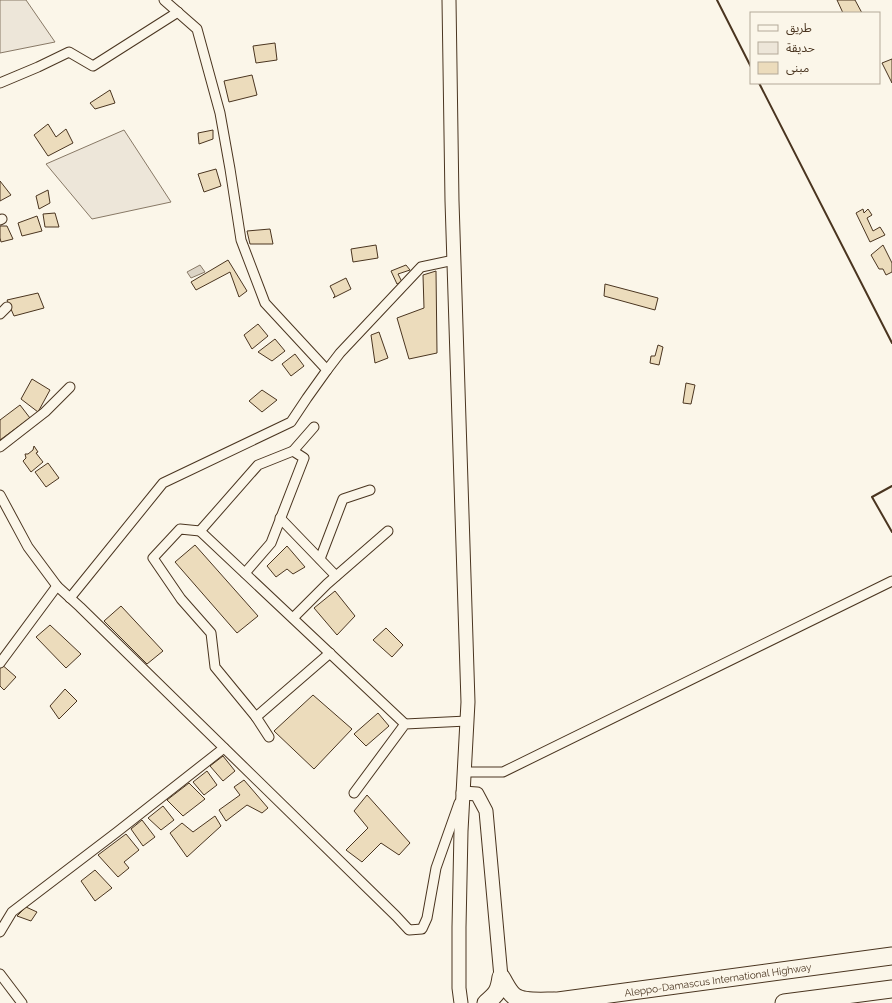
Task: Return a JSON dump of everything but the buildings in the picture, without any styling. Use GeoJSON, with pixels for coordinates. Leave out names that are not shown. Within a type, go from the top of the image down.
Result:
{"type":"FeatureCollection","features":[{"type":"Feature","properties":{"kind":"highway","name":"Aleppo-Damascus International Highway"},"geometry":{"type":"LineString","coordinates":[[543,1003],[892,956]]}},
{"type":"Feature","properties":{"kind":"highway"},"geometry":{"type":"LineString","coordinates":[[502,977],[514,996],[527,1001],[562,1000]]}},
{"type":"Feature","properties":{"kind":"highway"},"geometry":{"type":"LineString","coordinates":[[486,1003],[495,996],[500,989],[502,977]]}},
{"type":"Feature","properties":{"kind":"highway"},"geometry":{"type":"LineString","coordinates":[[784,1003],[892,989]]}},
{"type":"Feature","properties":{"kind":"main road"},"geometry":{"type":"LineString","coordinates":[[449,0],[452,202],[468,702],[463,793],[459,919],[461,1003]]}},
{"type":"Feature","properties":{"kind":"main road"},"geometry":{"type":"LineString","coordinates":[[463,793],[477,794],[486,811],[502,977]]}},
{"type":"Feature","properties":{"kind":"street"},"geometry":{"type":"LineString","coordinates":[[164,0],[197,29],[220,113],[241,240],[265,303],[327,370]]}},
{"type":"Feature","properties":{"kind":"street"},"geometry":{"type":"LineString","coordinates":[[0,83],[69,52],[93,66],[178,12]]}},
{"type":"Feature","properties":{"kind":"street"},"geometry":{"type":"LineString","coordinates":[[70,598],[164,483],[291,422],[340,353],[421,267],[454,260]]}},
{"type":"Feature","properties":{"kind":"street"},"geometry":{"type":"LineString","coordinates":[[0,447],[46,412],[70,387]]}},
{"type":"Feature","properties":{"kind":"street"},"geometry":{"type":"LineString","coordinates":[[200,530],[258,464],[293,451],[314,427]]}},
{"type":"Feature","properties":{"kind":"street"},"geometry":{"type":"LineString","coordinates":[[245,573],[271,543],[304,458],[293,451]]}},
{"type":"Feature","properties":{"kind":"street"},"geometry":{"type":"LineString","coordinates":[[320,559],[343,499],[370,490]]}},
{"type":"Feature","properties":{"kind":"street"},"geometry":{"type":"LineString","coordinates":[[0,495],[28,547],[57,586],[409,930],[422,929],[427,918],[436,868],[463,793]]}},
{"type":"Feature","properties":{"kind":"street"},"geometry":{"type":"LineString","coordinates":[[280,518],[336,576]]}},
{"type":"Feature","properties":{"kind":"street"},"geometry":{"type":"LineString","coordinates":[[269,737],[256,717],[215,667],[211,633],[182,598],[153,558],[180,528],[200,530],[405,724],[467,721]]}},
{"type":"Feature","properties":{"kind":"street"},"geometry":{"type":"LineString","coordinates":[[293,618],[336,576],[388,531]]}},
{"type":"Feature","properties":{"kind":"street"},"geometry":{"type":"LineString","coordinates":[[464,772],[503,772],[892,581]]}},
{"type":"Feature","properties":{"kind":"street"},"geometry":{"type":"LineString","coordinates":[[0,663],[57,586]]}},
{"type":"Feature","properties":{"kind":"street"},"geometry":{"type":"LineString","coordinates":[[256,717],[330,653]]}},
{"type":"Feature","properties":{"kind":"street"},"geometry":{"type":"LineString","coordinates":[[354,793],[405,724]]}},
{"type":"Feature","properties":{"kind":"street"},"geometry":{"type":"LineString","coordinates":[[0,932],[12,912],[224,748]]}},
{"type":"Feature","properties":{"kind":"street"},"geometry":{"type":"LineString","coordinates":[[0,974],[22,1003]]}},
{"type":"Feature","properties":{"kind":"green space"},"geometry":{"type":"Polygon","coordinates":[[[0,0],[26,0],[55,42],[0,53],[0,0]]]}},
{"type":"Feature","properties":{"kind":"green space"},"geometry":{"type":"Polygon","coordinates":[[[124,130],[171,202],[92,219],[46,164],[124,130]]]}},
{"type":"Feature","properties":{"kind":"shaded area"},"geometry":{"type":"Polygon","coordinates":[[[200,265],[205,272],[191,278],[187,272],[200,265]]]}},
{"type":"Feature","properties":{"kind":"wall"},"geometry":{"type":"LineString","coordinates":[[717,0],[750,65]]}},
{"type":"Feature","properties":{"kind":"wall"},"geometry":{"type":"LineString","coordinates":[[760,84],[892,343]]}},
{"type":"Feature","properties":{"kind":"wall"},"geometry":{"type":"LineString","coordinates":[[892,486],[872,497],[892,532]]}}]}
